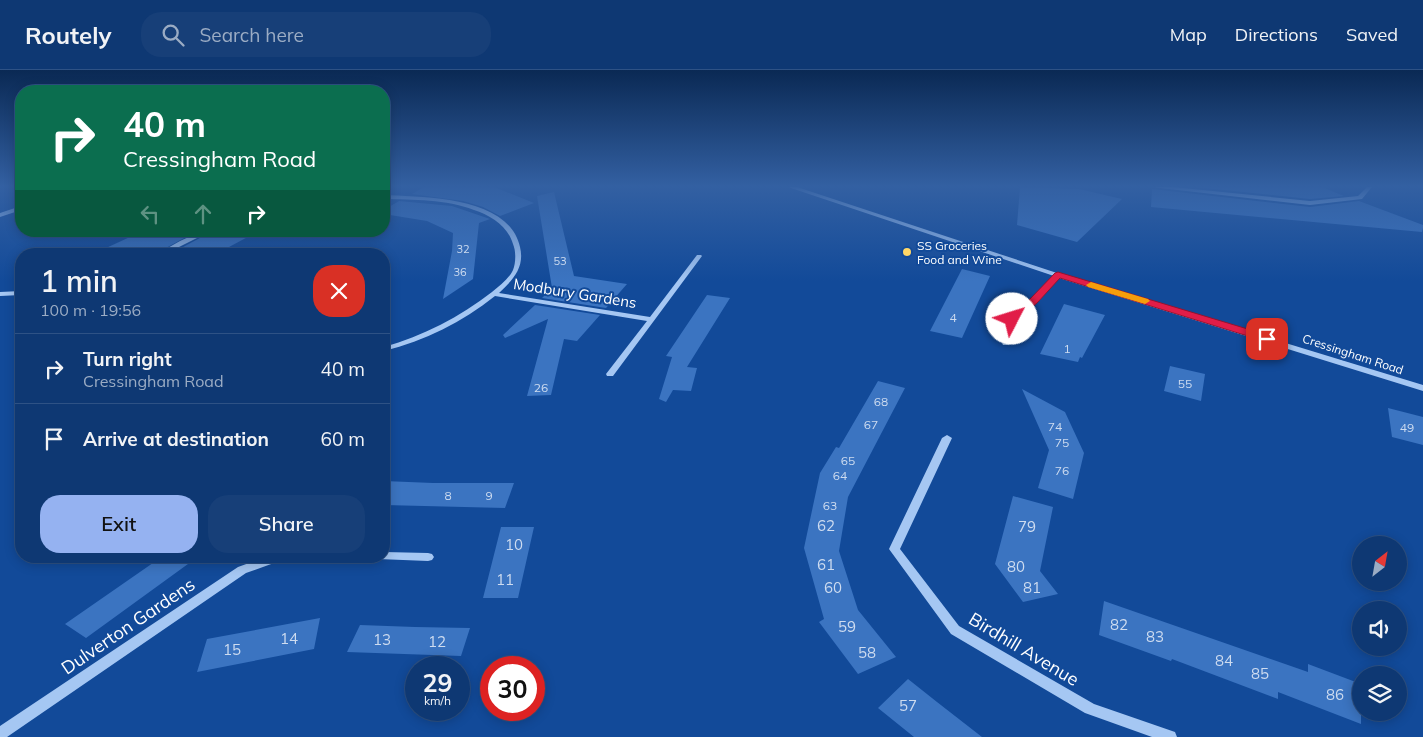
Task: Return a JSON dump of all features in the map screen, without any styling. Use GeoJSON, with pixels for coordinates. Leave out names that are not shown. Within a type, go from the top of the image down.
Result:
{"type":"FeatureCollection","features":[{"type":"Feature","properties":{"kind":"street"},"geometry":{"type":"LineString","coordinates":[[390,348],[453,322],[494,294],[516,269],[519,249],[514,235],[494,218]]}},
{"type":"Feature","properties":{"kind":"street","name":"Cressingham Road"},"geometry":{"type":"LineString","coordinates":[[885,218],[1058,275],[1423,388]]}},
{"type":"Feature","properties":{"kind":"street"},"geometry":{"type":"LineString","coordinates":[[171,248],[194,237]]}},
{"type":"Feature","properties":{"kind":"street","name":"Modbury Gardens"},"geometry":{"type":"LineString","coordinates":[[610,374],[699,256]]}},
{"type":"Feature","properties":{"kind":"street"},"geometry":{"type":"LineString","coordinates":[[1006,343],[1012,319],[1034,301],[1058,275]]}},
{"type":"Feature","properties":{"kind":"street"},"geometry":{"type":"LineString","coordinates":[[0,294],[15,293]]}},
{"type":"Feature","properties":{"kind":"street","name":"Modbury Gardens"},"geometry":{"type":"LineString","coordinates":[[494,294],[652,320]]}},
{"type":"Feature","properties":{"kind":"street","name":"Birdhill Avenue"},"geometry":{"type":"LineString","coordinates":[[948,438],[894,549],[955,630],[1090,709],[1170,737]]}},
{"type":"Feature","properties":{"kind":"street"},"geometry":{"type":"LineString","coordinates":[[390,556],[428,557]]}},
{"type":"Feature","properties":{"kind":"street","name":"Dulverton Gardens"},"geometry":{"type":"LineString","coordinates":[[0,734],[242,570],[262,563]]}},
{"type":"Feature","properties":{"kind":"building"},"geometry":{"type":"Polygon","coordinates":[[[409,218],[490,219],[479,223],[473,279],[443,299],[452,251],[453,233],[427,221],[409,218]]]}},
{"type":"Feature","properties":{"kind":"building"},"geometry":{"type":"Polygon","coordinates":[[[541,218],[560,218],[574,276],[627,284],[606,308],[542,298],[552,288],[541,218]]]}},
{"type":"Feature","properties":{"kind":"building"},"geometry":{"type":"Polygon","coordinates":[[[1018,218],[1102,218],[1077,242],[1017,225],[1018,218]]]}},
{"type":"Feature","properties":{"kind":"building"},"geometry":{"type":"Polygon","coordinates":[[[1272,218],[1405,218],[1423,225],[1422,232],[1272,218]]]}},
{"type":"Feature","properties":{"kind":"building"},"geometry":{"type":"Polygon","coordinates":[[[130,237],[186,237],[166,248],[106,248],[130,237]]]}},
{"type":"Feature","properties":{"kind":"building"},"geometry":{"type":"Polygon","coordinates":[[[202,237],[248,237],[227,248],[181,248],[202,237]]]}},
{"type":"Feature","properties":{"kind":"building"},"geometry":{"type":"Polygon","coordinates":[[[962,269],[990,276],[962,338],[930,331],[962,269]]]}},
{"type":"Feature","properties":{"kind":"building"},"geometry":{"type":"Polygon","coordinates":[[[707,295],[730,298],[687,367],[697,368],[691,391],[673,390],[666,402],[659,399],[672,357],[666,356],[707,295]]]}},
{"type":"Feature","properties":{"kind":"building"},"geometry":{"type":"Polygon","coordinates":[[[1064,304],[1105,315],[1078,362],[1040,354],[1064,304]]]}},
{"type":"Feature","properties":{"kind":"building"},"geometry":{"type":"Polygon","coordinates":[[[535,305],[600,315],[577,341],[564,339],[551,395],[527,396],[548,319],[505,338],[503,335],[535,305]]]}},
{"type":"Feature","properties":{"kind":"building"},"geometry":{"type":"Polygon","coordinates":[[[1170,366],[1205,374],[1201,401],[1164,391],[1170,366]]]}},
{"type":"Feature","properties":{"kind":"building"},"geometry":{"type":"Polygon","coordinates":[[[878,381],[905,388],[848,497],[839,551],[858,610],[896,657],[858,674],[819,622],[824,619],[804,548],[820,473],[836,447],[839,448],[878,381]]]}},
{"type":"Feature","properties":{"kind":"building"},"geometry":{"type":"Polygon","coordinates":[[[1022,389],[1065,412],[1084,453],[1073,499],[1038,488],[1049,450],[1022,389]]]}},
{"type":"Feature","properties":{"kind":"building"},"geometry":{"type":"Polygon","coordinates":[[[1388,408],[1423,417],[1423,445],[1392,437],[1388,408]]]}},
{"type":"Feature","properties":{"kind":"building"},"geometry":{"type":"Polygon","coordinates":[[[390,481],[514,483],[505,508],[390,505],[390,481]]]}},
{"type":"Feature","properties":{"kind":"building"},"geometry":{"type":"Polygon","coordinates":[[[1013,496],[1053,507],[1040,571],[1058,594],[1023,602],[995,564],[1013,496]]]}},
{"type":"Feature","properties":{"kind":"building"},"geometry":{"type":"Polygon","coordinates":[[[501,527],[534,527],[518,598],[483,598],[501,527]]]}},
{"type":"Feature","properties":{"kind":"building"},"geometry":{"type":"Polygon","coordinates":[[[153,563],[189,563],[86,638],[65,624],[153,563]]]}},
{"type":"Feature","properties":{"kind":"building"},"geometry":{"type":"Polygon","coordinates":[[[1104,601],[1308,672],[1308,664],[1352,681],[1352,721],[1278,692],[1278,699],[1172,659],[1171,661],[1099,635],[1104,601]]]}},
{"type":"Feature","properties":{"kind":"building"},"geometry":{"type":"Polygon","coordinates":[[[320,618],[314,649],[197,672],[207,639],[320,618]]]}},
{"type":"Feature","properties":{"kind":"building"},"geometry":{"type":"Polygon","coordinates":[[[360,625],[470,628],[461,656],[347,652],[360,625]]]}},
{"type":"Feature","properties":{"kind":"building"},"geometry":{"type":"Polygon","coordinates":[[[908,679],[982,737],[914,737],[878,708],[908,679]]]}},
{"type":"Feature","properties":{"kind":"slow traffic"},"geometry":{"type":"LineString","coordinates":[[1091,285],[1145,301]]}},
{"type":"Feature","properties":{"kind":"place","name":"SS Groceries Food and Wine"},"geometry":{"type":"Point","coordinates":[907,252]}},
{"type":"Feature","properties":{"kind":"route"},"geometry":{"type":"LineString","coordinates":[[1012,319],[1034,301],[1058,275],[1267,339]]}}]}
